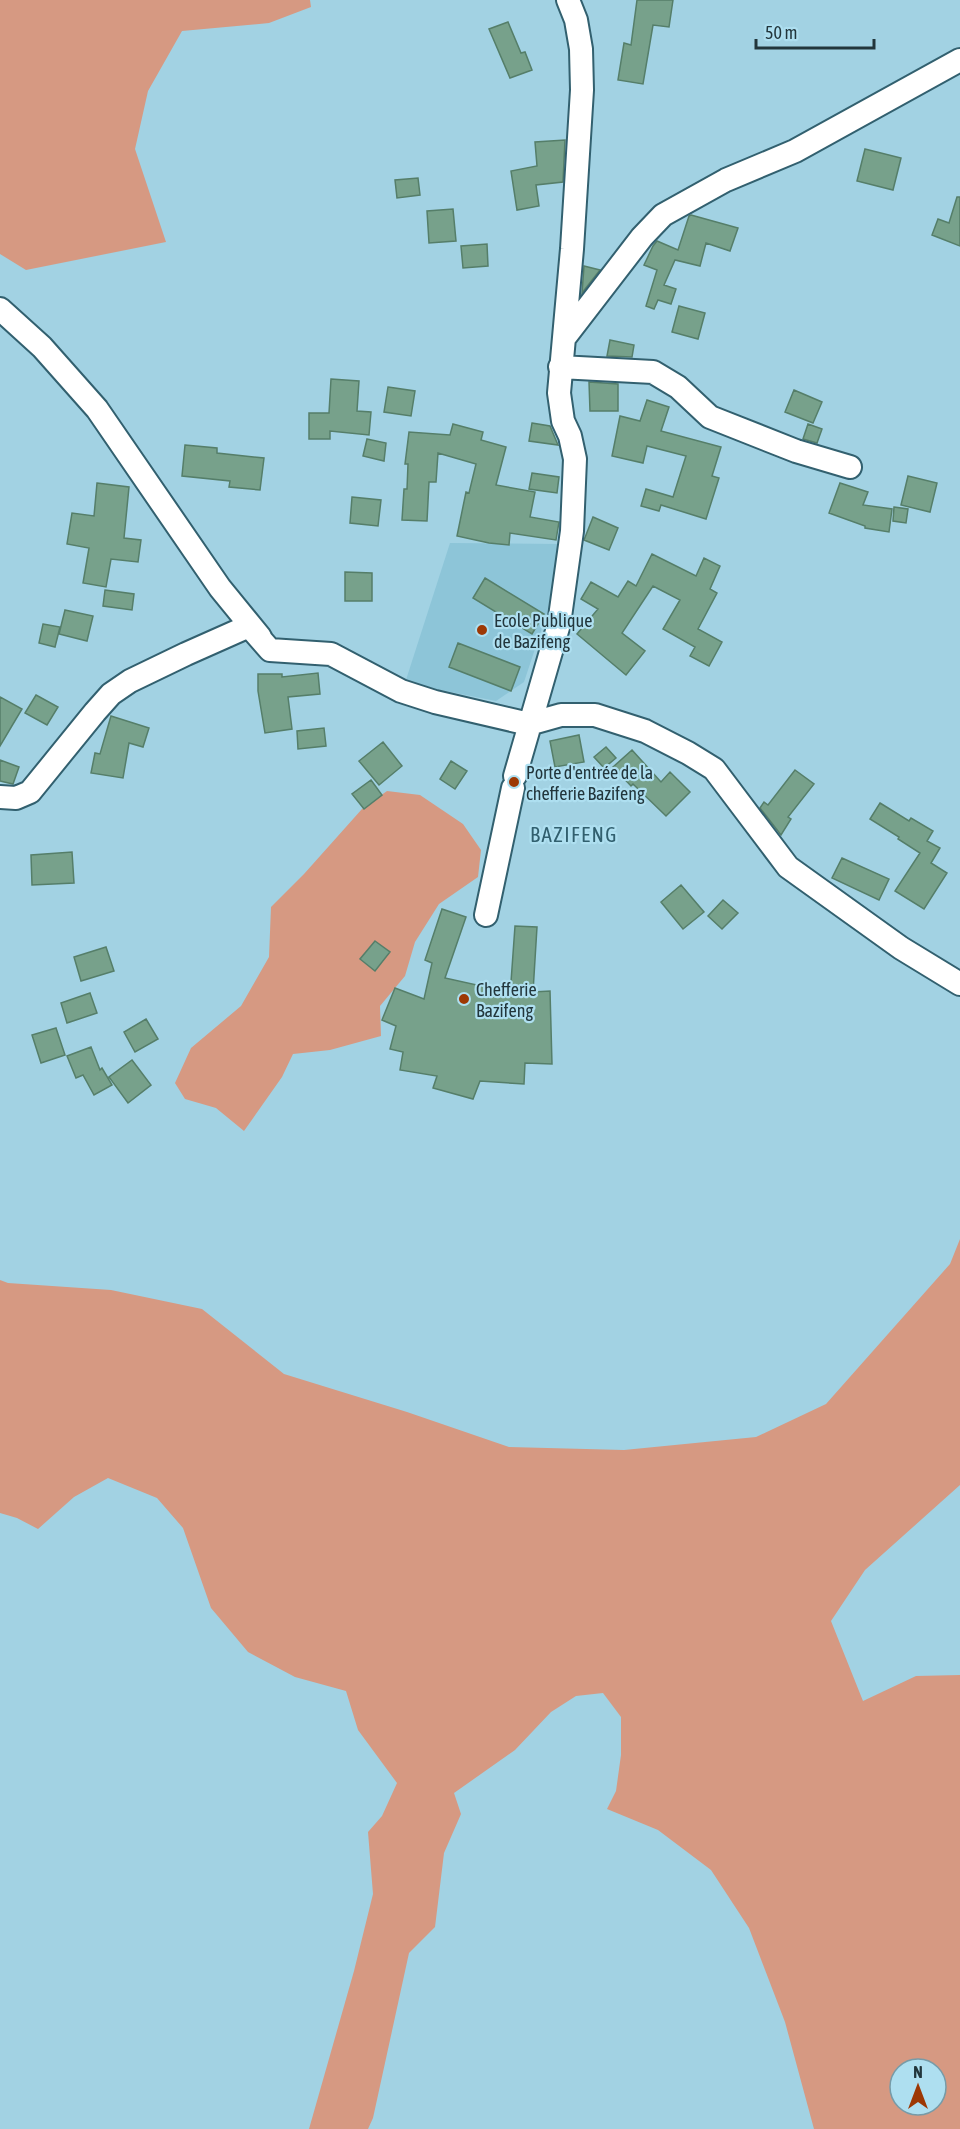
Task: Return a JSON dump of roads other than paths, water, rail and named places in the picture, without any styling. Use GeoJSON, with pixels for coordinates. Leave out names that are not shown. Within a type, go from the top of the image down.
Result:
{"type":"FeatureCollection","features":[{"type":"Feature","properties":{"kind":"street"},"geometry":{"type":"LineString","coordinates":[[486,915],[514,782],[559,624],[572,531],[575,459],[570,436],[563,421],[559,393],[582,90],[581,49],[576,20],[568,0]]}},
{"type":"Feature","properties":{"kind":"street"},"geometry":{"type":"LineString","coordinates":[[565,337],[642,237],[663,215],[726,180],[795,151],[960,60]]}},
{"type":"Feature","properties":{"kind":"street"},"geometry":{"type":"LineString","coordinates":[[0,309],[42,346],[98,409],[220,588],[270,650]]}},
{"type":"Feature","properties":{"kind":"street"},"geometry":{"type":"LineString","coordinates":[[560,367],[653,372],[678,387],[710,417],[796,451],[850,467]]}},
{"type":"Feature","properties":{"kind":"street"},"geometry":{"type":"LineString","coordinates":[[0,797],[16,798],[30,792],[111,694],[130,681],[249,626],[270,650],[331,654],[401,692],[435,702],[529,724],[561,715],[596,715],[645,731],[688,753],[714,770],[788,867],[900,948],[960,984]]}},
{"type":"Feature","properties":{"kind":"place","name":"Ecole Publique de Bazifeng"},"geometry":{"type":"Point","coordinates":[482,630]}},
{"type":"Feature","properties":{"kind":"place","name":"Porte d'entrée de la chefferie Bazifeng"},"geometry":{"type":"Point","coordinates":[514,782]}},
{"type":"Feature","properties":{"kind":"place","name":"Chefferie Bazifeng"},"geometry":{"type":"Point","coordinates":[464,999]}},
{"type":"Feature","properties":{"kind":"district","name":"BAZIFENG"},"geometry":{"type":"Point","coordinates":[574,834]}}]}
